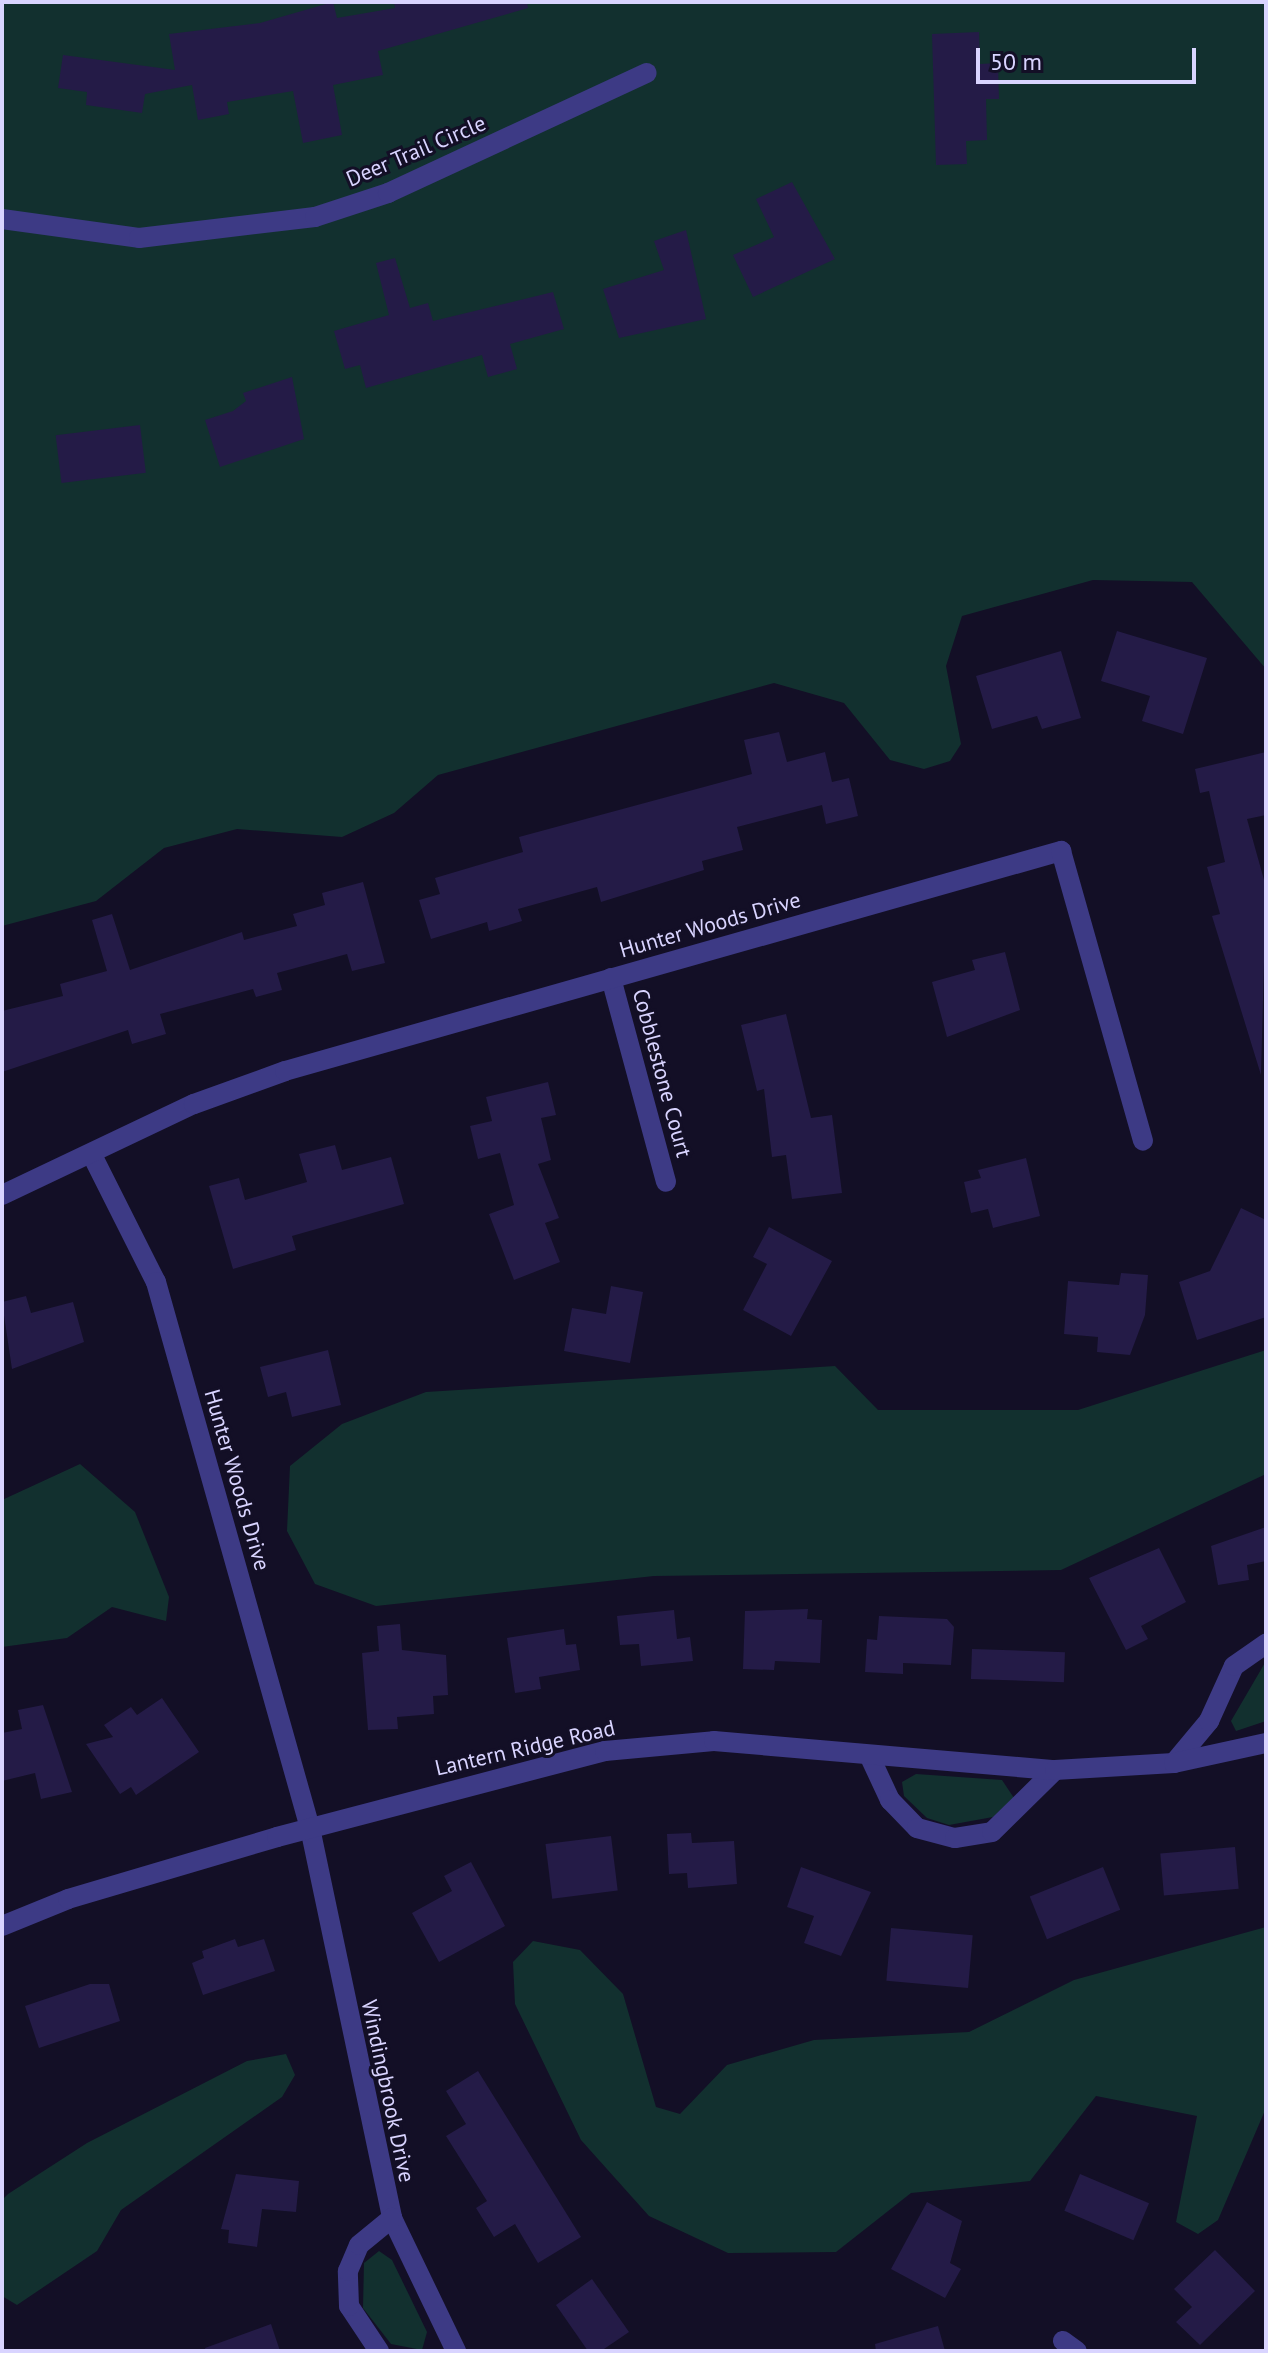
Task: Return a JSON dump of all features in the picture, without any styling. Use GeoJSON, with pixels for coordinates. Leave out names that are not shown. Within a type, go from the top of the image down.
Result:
{"type":"FeatureCollection","features":[{"type":"Feature","properties":{"kind":"street","name":"Deer Trail Circle"},"geometry":{"type":"LineString","coordinates":[[2,219],[139,238],[315,217],[388,193],[646,73]]}},
{"type":"Feature","properties":{"kind":"street","name":"Hunter Woods Drive"},"geometry":{"type":"LineString","coordinates":[[2,1195],[92,1155],[194,1104],[285,1071],[1061,851],[1143,1141]]}},
{"type":"Feature","properties":{"kind":"street","name":"Cobblestone Court"},"geometry":{"type":"LineString","coordinates":[[611,978],[666,1182]]}},
{"type":"Feature","properties":{"kind":"street","name":"Hunter Woods Drive"},"geometry":{"type":"LineString","coordinates":[[92,1155],[156,1282],[310,1828]]}},
{"type":"Feature","properties":{"kind":"street"},"geometry":{"type":"LineString","coordinates":[[1174,1763],[1209,1721],[1234,1666],[1266,1644]]}},
{"type":"Feature","properties":{"kind":"street","name":"Lantern Ridge Road"},"geometry":{"type":"LineString","coordinates":[[2,1926],[68,1899],[310,1828],[605,1751],[714,1741],[1055,1770],[1174,1763],[1266,1743]]}},
{"type":"Feature","properties":{"kind":"street"},"geometry":{"type":"LineString","coordinates":[[869,1755],[890,1800],[917,1828],[955,1838],[992,1832],[1055,1770]]}},
{"type":"Feature","properties":{"kind":"street","name":"Windingbrook Drive"},"geometry":{"type":"LineString","coordinates":[[310,1828],[392,2218],[456,2351]]}},
{"type":"Feature","properties":{"kind":"street"},"geometry":{"type":"LineString","coordinates":[[379,2351],[349,2306],[348,2271],[359,2245],[392,2218]]}},
{"type":"Feature","properties":{"kind":"green space"},"geometry":{"type":"Polygon","coordinates":[[[2,2],[1266,2],[1266,669],[1192,582],[1093,580],[962,616],[946,666],[961,744],[950,761],[924,769],[890,760],[844,703],[774,683],[438,775],[394,813],[342,837],[237,829],[164,848],[96,901],[2,926],[2,2]]]}},
{"type":"Feature","properties":{"kind":"green space"},"geometry":{"type":"Polygon","coordinates":[[[1266,1350],[1266,1474],[1061,1570],[654,1576],[376,1606],[315,1584],[287,1531],[290,1466],[342,1424],[426,1392],[835,1366],[878,1410],[1078,1410],[1266,1350]]]}},
{"type":"Feature","properties":{"kind":"green space"},"geometry":{"type":"Polygon","coordinates":[[[80,1464],[135,1512],[169,1597],[166,1621],[112,1607],[67,1638],[2,1647],[2,1500],[80,1464]]]}},
{"type":"Feature","properties":{"kind":"green space"},"geometry":{"type":"Polygon","coordinates":[[[1266,1661],[1266,1721],[1236,1731],[1231,1721],[1266,1661]]]}},
{"type":"Feature","properties":{"kind":"green space"},"geometry":{"type":"Polygon","coordinates":[[[916,1774],[1002,1780],[1014,1798],[993,1817],[949,1825],[927,1818],[904,1796],[902,1782],[916,1774]]]}},
{"type":"Feature","properties":{"kind":"green space"},"geometry":{"type":"Polygon","coordinates":[[[1266,1927],[1266,2108],[1218,2220],[1198,2234],[1176,2222],[1197,2116],[1096,2096],[1030,2181],[911,2193],[836,2252],[728,2253],[649,2216],[581,2140],[515,2004],[513,1962],[533,1941],[580,1950],[623,1994],[656,2107],[680,2114],[727,2065],[814,2040],[969,2032],[1074,1980],[1266,1927]]]}},
{"type":"Feature","properties":{"kind":"green space"},"geometry":{"type":"Polygon","coordinates":[[[286,2054],[295,2075],[282,2097],[121,2210],[97,2251],[17,2305],[2,2296],[2,2200],[8,2194],[87,2143],[247,2061],[286,2054]]]}},
{"type":"Feature","properties":{"kind":"green space"},"geometry":{"type":"Polygon","coordinates":[[[379,2251],[392,2260],[427,2332],[422,2350],[391,2344],[363,2308],[364,2263],[379,2251]]]}},
{"type":"Feature","properties":{"kind":"building"},"geometry":{"type":"Polygon","coordinates":[[[333,2],[337,18],[395,8],[394,2],[527,2],[528,8],[378,51],[383,75],[333,85],[342,135],[303,143],[293,91],[227,102],[229,114],[198,120],[192,85],[145,94],[142,113],[86,105],[87,92],[58,88],[63,55],[175,70],[169,34],[260,23],[333,2]]]}},
{"type":"Feature","properties":{"kind":"building"},"geometry":{"type":"Polygon","coordinates":[[[979,32],[980,64],[998,63],[999,99],[986,99],[987,140],[966,141],[967,164],[936,165],[932,34],[979,32]]]}},
{"type":"Feature","properties":{"kind":"building"},"geometry":{"type":"Polygon","coordinates":[[[792,182],[835,259],[753,297],[733,255],[774,237],[756,199],[792,182]]]}},
{"type":"Feature","properties":{"kind":"building"},"geometry":{"type":"Polygon","coordinates":[[[686,230],[706,319],[619,338],[603,289],[664,270],[654,241],[686,230]]]}},
{"type":"Feature","properties":{"kind":"building"},"geometry":{"type":"Polygon","coordinates":[[[395,258],[410,308],[428,303],[433,321],[553,292],[564,329],[510,344],[517,369],[488,377],[482,355],[366,388],[360,365],[345,369],[334,331],[389,315],[376,263],[395,258]]]}},
{"type":"Feature","properties":{"kind":"building"},"geometry":{"type":"Polygon","coordinates":[[[292,377],[304,439],[220,467],[205,420],[233,411],[246,401],[243,393],[292,377]]]}},
{"type":"Feature","properties":{"kind":"building"},"geometry":{"type":"Polygon","coordinates":[[[140,425],[146,473],[61,483],[56,435],[140,425]]]}},
{"type":"Feature","properties":{"kind":"building"},"geometry":{"type":"Polygon","coordinates":[[[1117,631],[1207,658],[1183,734],[1142,721],[1150,696],[1101,681],[1117,631]]]}},
{"type":"Feature","properties":{"kind":"building"},"geometry":{"type":"Polygon","coordinates":[[[1061,651],[1081,718],[1042,729],[1037,716],[992,729],[976,676],[1061,651]]]}},
{"type":"Feature","properties":{"kind":"building"},"geometry":{"type":"Polygon","coordinates":[[[779,732],[787,762],[825,752],[832,782],[849,778],[858,816],[826,824],[822,805],[737,827],[743,850],[702,861],[704,870],[601,902],[597,887],[518,909],[522,921],[489,931],[487,922],[431,939],[419,900],[440,894],[435,878],[523,852],[519,837],[752,774],[744,740],[779,732]]]}},
{"type":"Feature","properties":{"kind":"building"},"geometry":{"type":"Polygon","coordinates":[[[1266,752],[1266,815],[1247,819],[1266,887],[1261,1075],[1212,916],[1220,914],[1207,867],[1225,862],[1209,791],[1200,793],[1195,769],[1266,752]]]}},
{"type":"Feature","properties":{"kind":"building"},"geometry":{"type":"Polygon","coordinates":[[[363,882],[385,963],[352,971],[347,954],[277,973],[282,990],[256,997],[253,989],[160,1014],[166,1034],[132,1044],[128,1030],[2,1072],[2,1011],[63,996],[60,984],[107,971],[92,920],[112,914],[130,970],[242,932],[244,940],[297,926],[293,914],[325,905],[322,893],[363,882]]]}},
{"type":"Feature","properties":{"kind":"building"},"geometry":{"type":"Polygon","coordinates":[[[1005,952],[1020,1010],[947,1037],[932,982],[975,970],[972,960],[1005,952]]]}},
{"type":"Feature","properties":{"kind":"building"},"geometry":{"type":"Polygon","coordinates":[[[786,1014],[811,1118],[832,1115],[842,1193],[792,1199],[786,1155],[772,1157],[764,1089],[757,1091],[741,1025],[786,1014]]]}},
{"type":"Feature","properties":{"kind":"building"},"geometry":{"type":"Polygon","coordinates":[[[548,1082],[556,1115],[541,1118],[551,1160],[538,1164],[559,1218],[545,1223],[560,1262],[514,1280],[489,1214],[514,1205],[500,1153],[478,1159],[470,1126],[492,1121],[486,1097],[548,1082]]]}},
{"type":"Feature","properties":{"kind":"building"},"geometry":{"type":"Polygon","coordinates":[[[335,1145],[342,1170],[391,1157],[404,1204],[292,1236],[296,1250],[233,1269],[209,1186],[239,1178],[245,1200],[307,1182],[299,1154],[335,1145]]]}},
{"type":"Feature","properties":{"kind":"building"},"geometry":{"type":"Polygon","coordinates":[[[1026,1158],[1040,1216],[993,1228],[988,1209],[971,1213],[964,1182],[981,1178],[978,1170],[1026,1158]]]}},
{"type":"Feature","properties":{"kind":"building"},"geometry":{"type":"Polygon","coordinates":[[[1241,1208],[1266,1220],[1266,1317],[1197,1340],[1179,1282],[1210,1271],[1241,1208]]]}},
{"type":"Feature","properties":{"kind":"building"},"geometry":{"type":"Polygon","coordinates":[[[769,1227],[832,1261],[791,1336],[743,1310],[767,1264],[753,1257],[769,1227]]]}},
{"type":"Feature","properties":{"kind":"building"},"geometry":{"type":"Polygon","coordinates":[[[1121,1273],[1148,1275],[1145,1315],[1130,1355],[1097,1352],[1098,1337],[1064,1334],[1068,1281],[1119,1285],[1121,1273]]]}},
{"type":"Feature","properties":{"kind":"building"},"geometry":{"type":"Polygon","coordinates":[[[611,1286],[643,1292],[630,1363],[564,1351],[572,1308],[606,1314],[611,1286]]]}},
{"type":"Feature","properties":{"kind":"building"},"geometry":{"type":"Polygon","coordinates":[[[26,1296],[31,1313],[73,1302],[84,1342],[12,1369],[2,1302],[26,1296]]]}},
{"type":"Feature","properties":{"kind":"building"},"geometry":{"type":"Polygon","coordinates":[[[328,1350],[341,1405],[292,1417],[286,1392],[268,1397],[260,1367],[328,1350]]]}},
{"type":"Feature","properties":{"kind":"building"},"geometry":{"type":"Polygon","coordinates":[[[1266,1527],[1266,1561],[1247,1565],[1249,1580],[1218,1585],[1211,1546],[1266,1527]]]}},
{"type":"Feature","properties":{"kind":"building"},"geometry":{"type":"Polygon","coordinates":[[[1159,1548],[1186,1602],[1141,1626],[1148,1639],[1126,1650],[1089,1578],[1159,1548]]]}},
{"type":"Feature","properties":{"kind":"building"},"geometry":{"type":"Polygon","coordinates":[[[808,1609],[807,1619],[822,1620],[820,1663],[775,1661],[774,1670],[743,1669],[745,1611],[808,1609]]]}},
{"type":"Feature","properties":{"kind":"building"},"geometry":{"type":"Polygon","coordinates":[[[674,1610],[677,1639],[690,1637],[693,1661],[641,1666],[639,1644],[620,1645],[617,1616],[674,1610]]]}},
{"type":"Feature","properties":{"kind":"building"},"geometry":{"type":"Polygon","coordinates":[[[879,1616],[947,1619],[954,1627],[951,1665],[903,1663],[903,1674],[865,1672],[867,1639],[877,1640],[879,1616]]]}},
{"type":"Feature","properties":{"kind":"building"},"geometry":{"type":"Polygon","coordinates":[[[400,1624],[402,1650],[446,1655],[448,1695],[433,1696],[434,1714],[397,1717],[398,1729],[368,1730],[362,1653],[379,1651],[377,1626],[400,1624]]]}},
{"type":"Feature","properties":{"kind":"building"},"geometry":{"type":"Polygon","coordinates":[[[564,1629],[566,1645],[576,1644],[580,1670],[539,1677],[541,1689],[515,1693],[507,1638],[564,1629]]]}},
{"type":"Feature","properties":{"kind":"building"},"geometry":{"type":"Polygon","coordinates":[[[972,1649],[1065,1652],[1064,1682],[971,1679],[972,1649]]]}},
{"type":"Feature","properties":{"kind":"building"},"geometry":{"type":"Polygon","coordinates":[[[162,1698],[199,1752],[136,1795],[131,1787],[120,1794],[86,1744],[113,1737],[104,1725],[131,1707],[137,1715],[162,1698]]]}},
{"type":"Feature","properties":{"kind":"building"},"geometry":{"type":"Polygon","coordinates":[[[43,1705],[72,1792],[41,1799],[35,1773],[2,1781],[2,1733],[22,1729],[18,1710],[43,1705]]]}},
{"type":"Feature","properties":{"kind":"building"},"geometry":{"type":"Polygon","coordinates":[[[691,1833],[692,1843],[734,1841],[737,1884],[688,1888],[687,1873],[669,1874],[667,1834],[691,1833]]]}},
{"type":"Feature","properties":{"kind":"building"},"geometry":{"type":"Polygon","coordinates":[[[611,1836],[618,1891],[552,1899],[545,1844],[611,1836]]]}},
{"type":"Feature","properties":{"kind":"building"},"geometry":{"type":"Polygon","coordinates":[[[1235,1847],[1239,1889],[1164,1895],[1160,1854],[1235,1847]]]}},
{"type":"Feature","properties":{"kind":"building"},"geometry":{"type":"Polygon","coordinates":[[[471,1862],[505,1926],[439,1962],[412,1913],[452,1891],[444,1876],[471,1862]]]}},
{"type":"Feature","properties":{"kind":"building"},"geometry":{"type":"Polygon","coordinates":[[[801,1867],[871,1892],[841,1956],[804,1943],[814,1916],[787,1907],[801,1867]]]}},
{"type":"Feature","properties":{"kind":"building"},"geometry":{"type":"Polygon","coordinates":[[[1103,1867],[1120,1910],[1047,1939],[1030,1897],[1103,1867]]]}},
{"type":"Feature","properties":{"kind":"building"},"geometry":{"type":"Polygon","coordinates":[[[891,1928],[973,1935],[968,1988],[886,1981],[891,1928]]]}},
{"type":"Feature","properties":{"kind":"building"},"geometry":{"type":"Polygon","coordinates":[[[235,1939],[238,1947],[264,1939],[275,1971],[203,1995],[192,1963],[204,1958],[202,1951],[235,1939]]]}},
{"type":"Feature","properties":{"kind":"building"},"geometry":{"type":"Polygon","coordinates":[[[90,1984],[109,1984],[120,2021],[39,2048],[25,2006],[90,1984]]]}},
{"type":"Feature","properties":{"kind":"building"},"geometry":{"type":"Polygon","coordinates":[[[478,2071],[581,2237],[538,2263],[515,2224],[494,2237],[476,2208],[487,2201],[446,2136],[466,2124],[446,2091],[478,2071]]]}},
{"type":"Feature","properties":{"kind":"building"},"geometry":{"type":"Polygon","coordinates":[[[236,2174],[299,2181],[296,2212],[262,2209],[257,2247],[228,2243],[229,2230],[221,2229],[236,2174]]]}},
{"type":"Feature","properties":{"kind":"building"},"geometry":{"type":"Polygon","coordinates":[[[1080,2174],[1149,2203],[1133,2240],[1064,2211],[1080,2174]]]}},
{"type":"Feature","properties":{"kind":"building"},"geometry":{"type":"Polygon","coordinates":[[[927,2202],[962,2221],[950,2263],[961,2269],[945,2298],[891,2269],[927,2202]]]}},
{"type":"Feature","properties":{"kind":"building"},"geometry":{"type":"Polygon","coordinates":[[[1215,2250],[1255,2291],[1200,2345],[1176,2322],[1192,2307],[1174,2289],[1215,2250]]]}},
{"type":"Feature","properties":{"kind":"building"},"geometry":{"type":"Polygon","coordinates":[[[592,2279],[629,2332],[601,2351],[588,2351],[556,2305],[592,2279]]]}},
{"type":"Feature","properties":{"kind":"building"},"geometry":{"type":"Polygon","coordinates":[[[271,2324],[280,2351],[206,2351],[205,2348],[271,2324]]]}},
{"type":"Feature","properties":{"kind":"building"},"geometry":{"type":"Polygon","coordinates":[[[938,2326],[945,2351],[876,2351],[875,2344],[938,2326]]]}}]}
